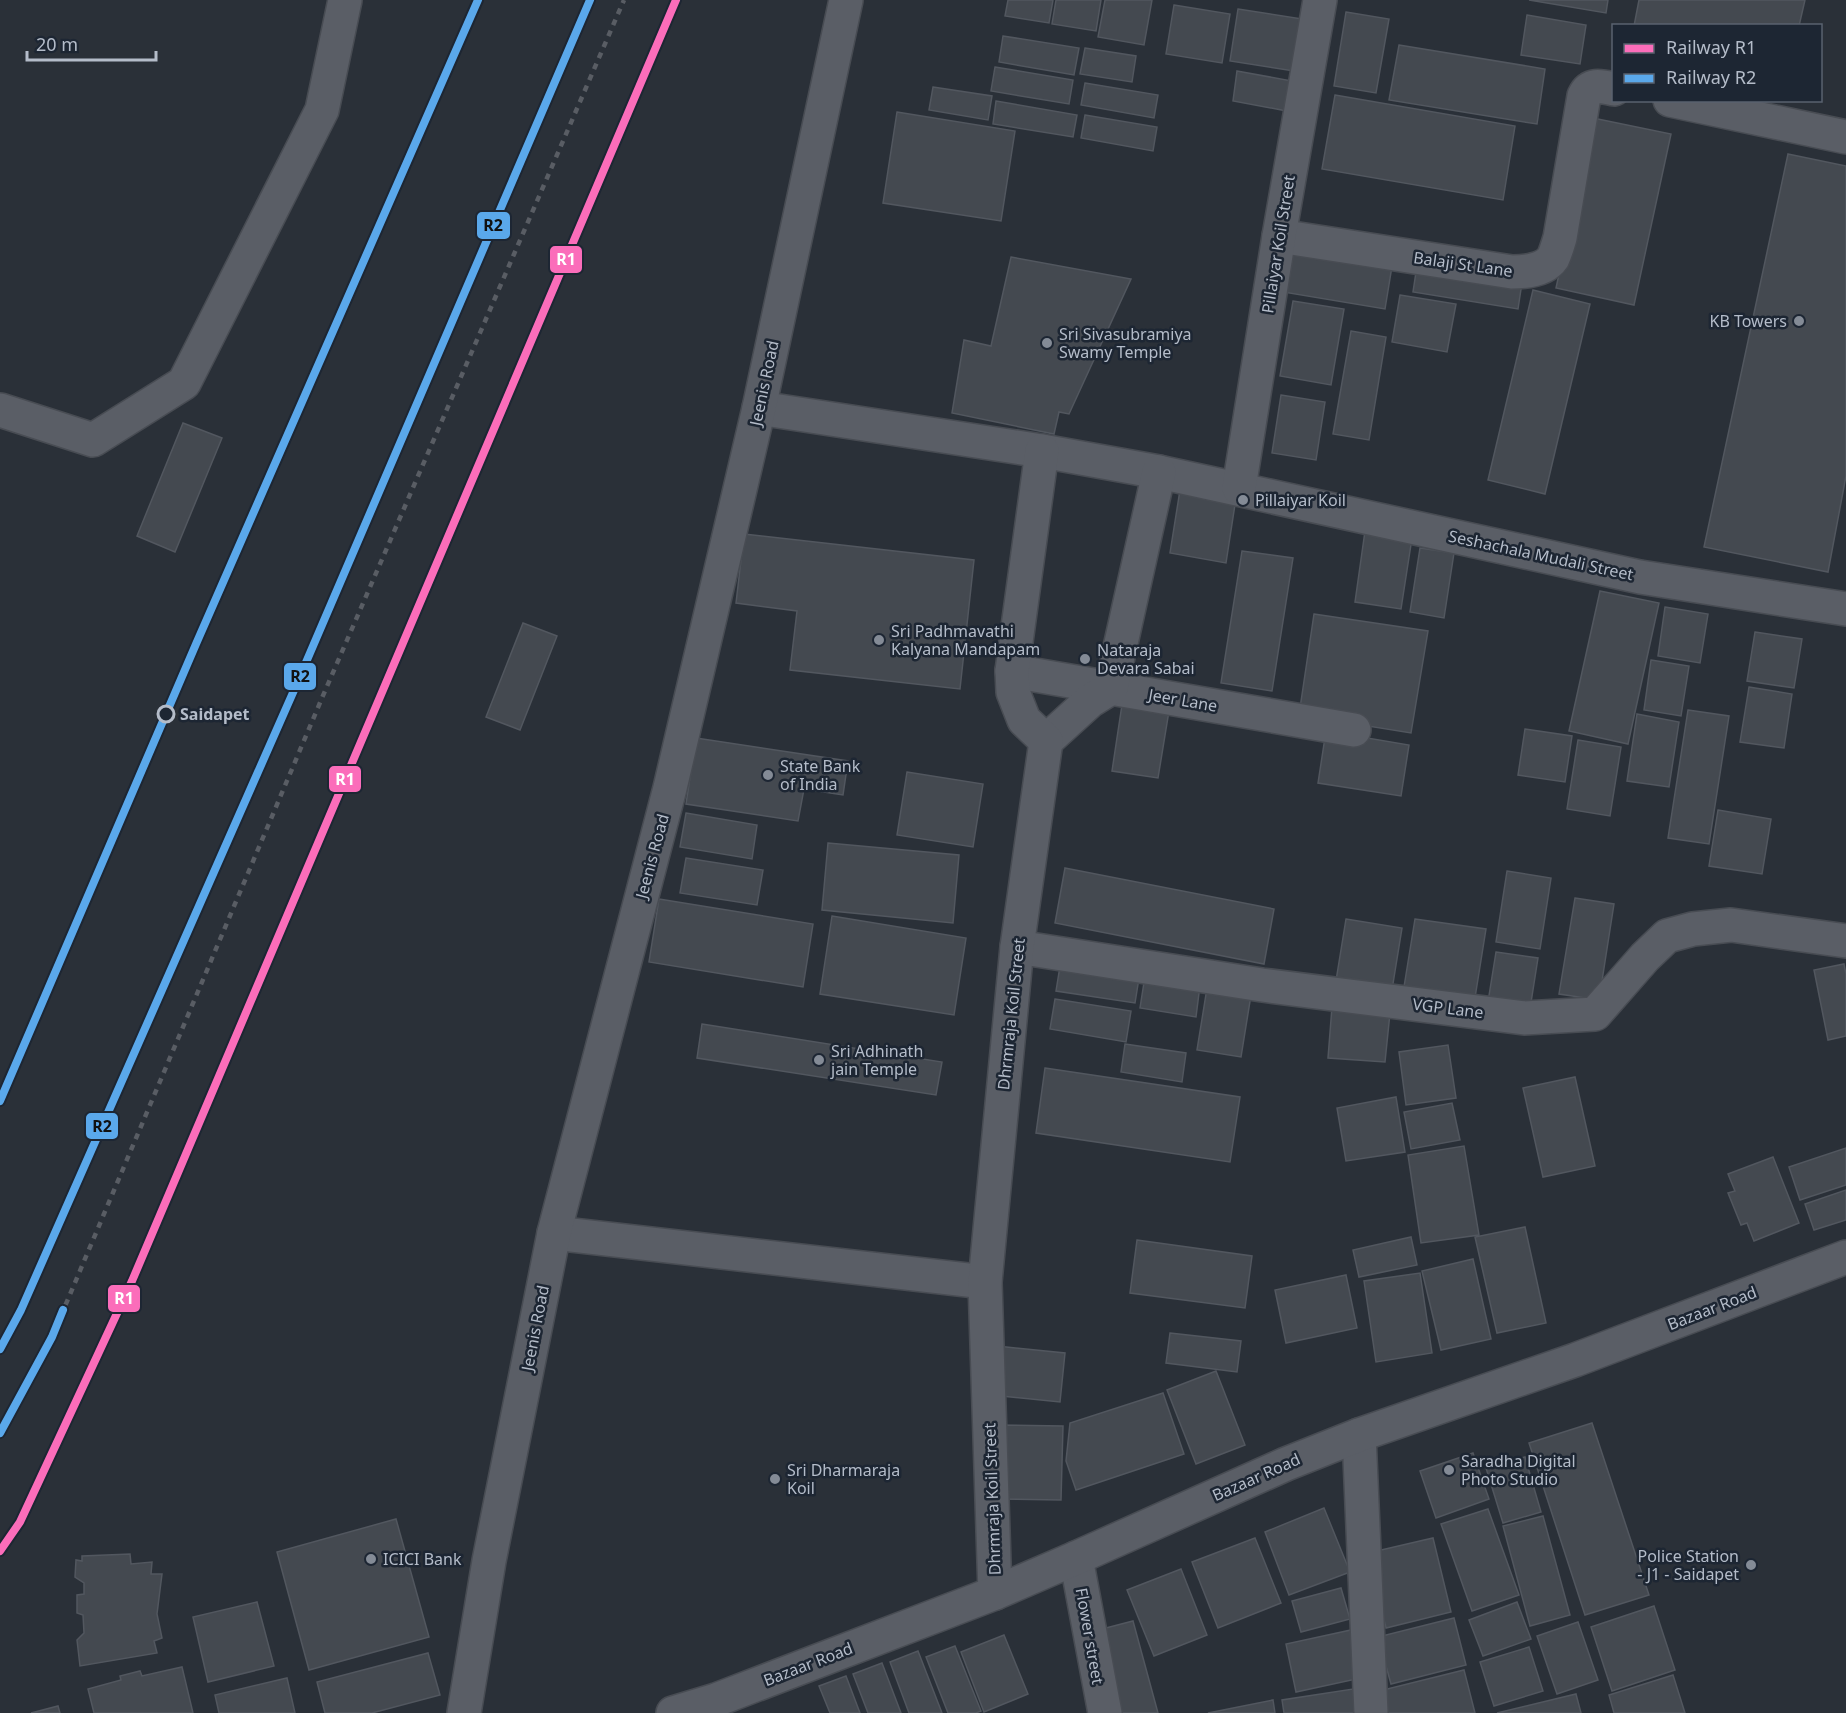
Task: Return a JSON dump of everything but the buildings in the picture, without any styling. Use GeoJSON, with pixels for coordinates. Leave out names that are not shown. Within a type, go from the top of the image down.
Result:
{"type":"FeatureCollection","features":[{"type":"Feature","properties":{"kind":"street"},"geometry":{"type":"LineString","coordinates":[[0,410],[93,440],[184,383],[322,110],[345,0]]}},
{"type":"Feature","properties":{"kind":"street","name":"Jeenis Road"},"geometry":{"type":"LineString","coordinates":[[464,1713],[489,1561],[554,1233],[670,788],[759,408],[846,0]]}},
{"type":"Feature","properties":{"kind":"street","name":"Pillaiyar Koil Street"},"geometry":{"type":"LineString","coordinates":[[1239,488],[1279,236],[1320,0]]}},
{"type":"Feature","properties":{"kind":"street","name":"Balaji St Lane"},"geometry":{"type":"LineString","coordinates":[[1279,236],[1512,272],[1525,272],[1541,267],[1552,259],[1560,238],[1584,96],[1592,87],[1612,89]]}},
{"type":"Feature","properties":{"kind":"street"},"geometry":{"type":"LineString","coordinates":[[1680,102],[1846,137]]}},
{"type":"Feature","properties":{"kind":"street","name":"Seshachala Mudali Street"},"geometry":{"type":"LineString","coordinates":[[759,408],[1042,451],[1159,472],[1640,577],[1846,609]]}},
{"type":"Feature","properties":{"kind":"street"},"geometry":{"type":"LineString","coordinates":[[1042,451],[1012,671],[1013,692],[1024,720],[1046,741],[1090,701],[1111,688],[1159,472]]}},
{"type":"Feature","properties":{"kind":"street","name":"Jeer Lane"},"geometry":{"type":"LineString","coordinates":[[1012,671],[1354,730]]}},
{"type":"Feature","properties":{"kind":"street","name":"Dhrmraja Koil Street"},"geometry":{"type":"LineString","coordinates":[[995,1593],[985,1282],[1017,947],[1046,741]]}},
{"type":"Feature","properties":{"kind":"street","name":"VGP Lane"},"geometry":{"type":"LineString","coordinates":[[1017,947],[1262,985],[1524,1018],[1595,1014],[1645,957],[1667,936],[1693,929],[1731,925],[1846,941]]}},
{"type":"Feature","properties":{"kind":"street"},"geometry":{"type":"LineString","coordinates":[[554,1233],[985,1282]]}},
{"type":"Feature","properties":{"kind":"street","name":"Bazaar Road"},"geometry":{"type":"LineString","coordinates":[[673,1713],[717,1706],[995,1593],[1286,1464],[1359,1435],[1575,1360],[1846,1257]]}},
{"type":"Feature","properties":{"kind":"street"},"geometry":{"type":"LineString","coordinates":[[1359,1435],[1371,1713]]}},
{"type":"Feature","properties":{"kind":"street","name":"Flower street"},"geometry":{"type":"LineString","coordinates":[[1076,1558],[1105,1713]]}},
{"type":"Feature","properties":{"kind":"railway"},"geometry":{"type":"LineString","coordinates":[[0,1433],[52,1337],[322,698],[624,0]]}},
{"type":"Feature","properties":{"kind":"railway"},"geometry":{"type":"LineString","coordinates":[[0,1551],[20,1522],[132,1281],[676,0]]}},
{"type":"Feature","properties":{"kind":"rail line","name":"R2"},"geometry":{"type":"LineString","coordinates":[[0,1101],[196,644],[478,0]]}},
{"type":"Feature","properties":{"kind":"rail line","name":"R2"},"geometry":{"type":"LineString","coordinates":[[0,1349],[21,1310],[295,688],[590,0]]}},
{"type":"Feature","properties":{"kind":"rail line","name":"R1"},"geometry":{"type":"LineString","coordinates":[[0,1551],[20,1522],[132,1281],[676,0]]}},
{"type":"Feature","properties":{"kind":"rail line","name":"R2"},"geometry":{"type":"LineString","coordinates":[[0,1433],[52,1337],[63,1310]]}},
{"type":"Feature","properties":{"kind":"place","name":"KB Towers"},"geometry":{"type":"Point","coordinates":[1799,321]}},
{"type":"Feature","properties":{"kind":"place","name":"Sri Sivasubramiya Swamy Temple"},"geometry":{"type":"Point","coordinates":[1047,343]}},
{"type":"Feature","properties":{"kind":"place","name":"Pillaiyar Koil"},"geometry":{"type":"Point","coordinates":[1243,500]}},
{"type":"Feature","properties":{"kind":"place","name":"Sri Padhmavathi Kalyana Mandapam"},"geometry":{"type":"Point","coordinates":[879,640]}},
{"type":"Feature","properties":{"kind":"place","name":"Nataraja Devara Sabai"},"geometry":{"type":"Point","coordinates":[1085,659]}},
{"type":"Feature","properties":{"kind":"place","name":"Saidapet"},"geometry":{"type":"Point","coordinates":[166,714]}},
{"type":"Feature","properties":{"kind":"place","name":"State Bank of India"},"geometry":{"type":"Point","coordinates":[768,775]}},
{"type":"Feature","properties":{"kind":"place","name":"Sri Adhinath jain Temple"},"geometry":{"type":"Point","coordinates":[819,1060]}},
{"type":"Feature","properties":{"kind":"place","name":"Saradha Digital Photo Studio"},"geometry":{"type":"Point","coordinates":[1449,1470]}},
{"type":"Feature","properties":{"kind":"place","name":"Sri Dharmaraja Koil"},"geometry":{"type":"Point","coordinates":[775,1479]}},
{"type":"Feature","properties":{"kind":"place","name":"ICICI Bank"},"geometry":{"type":"Point","coordinates":[371,1559]}},
{"type":"Feature","properties":{"kind":"place","name":"Police Station - J1 - Saidapet"},"geometry":{"type":"Point","coordinates":[1751,1565]}}]}
